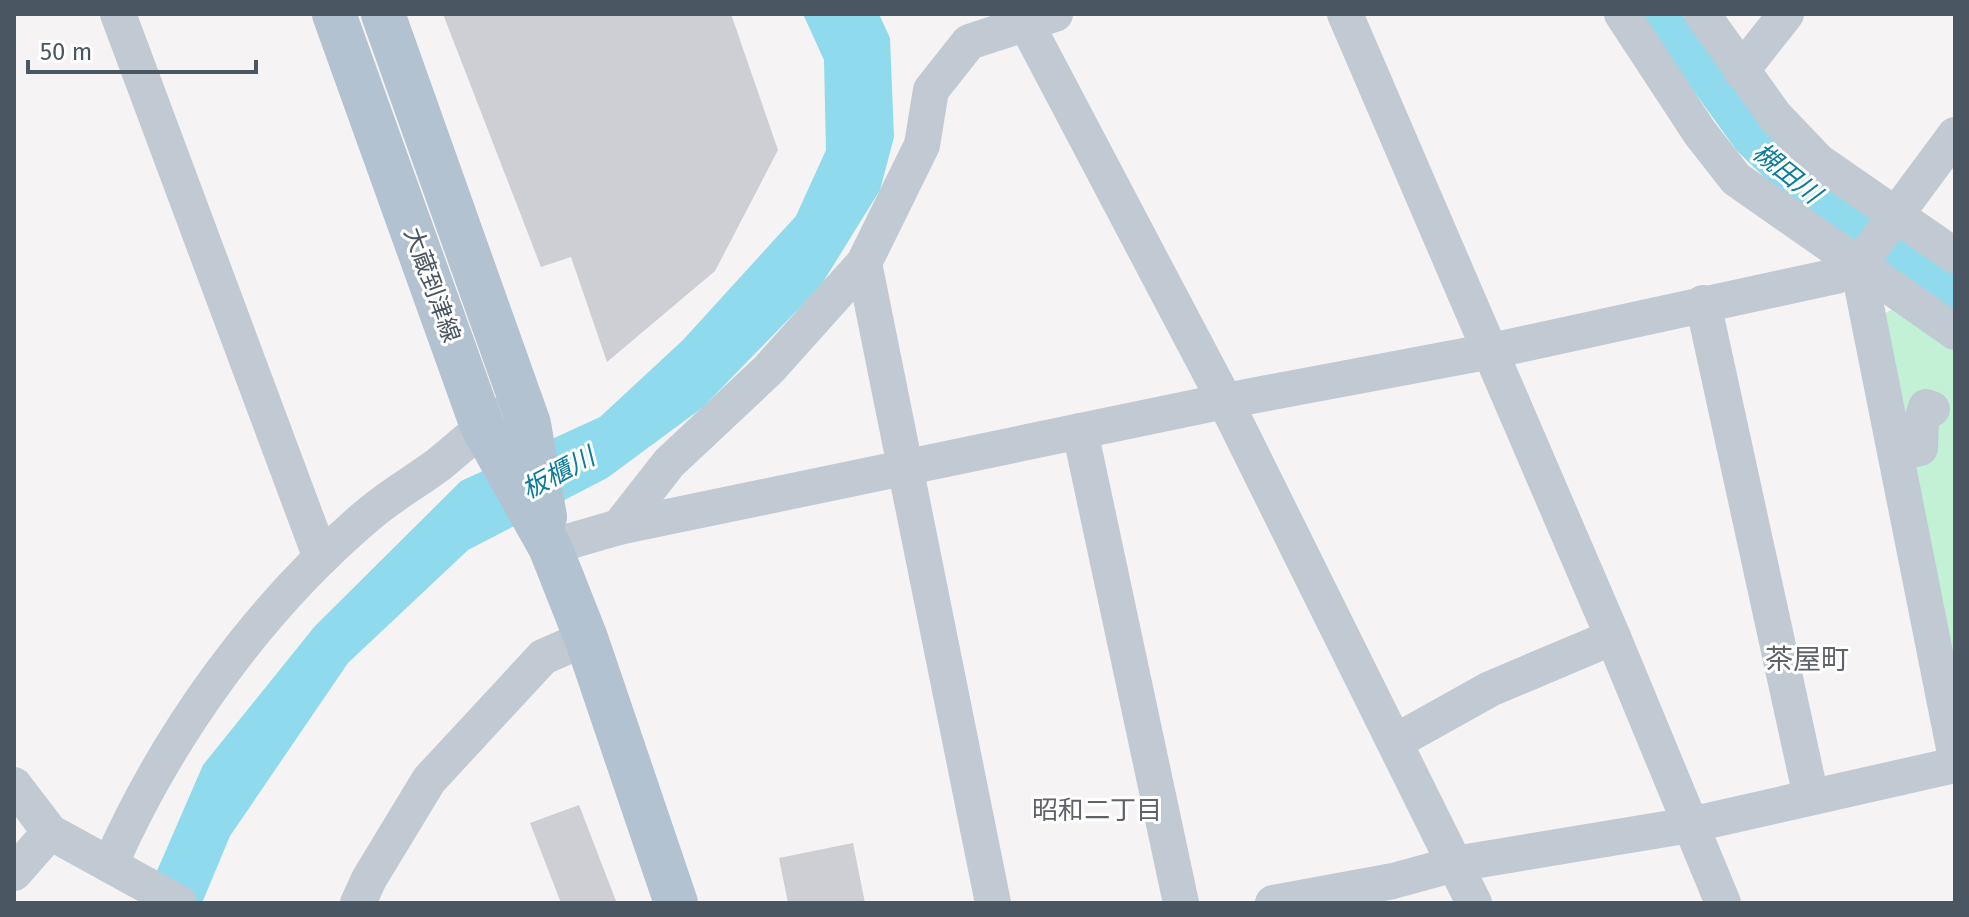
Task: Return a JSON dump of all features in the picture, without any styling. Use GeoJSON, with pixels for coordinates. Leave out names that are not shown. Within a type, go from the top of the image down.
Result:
{"type":"FeatureCollection","features":[{"type":"Feature","properties":{"kind":"main road","name":"大蔵到津線"},"geometry":{"type":"LineString","coordinates":[[334,14],[488,436],[550,547],[586,638],[676,903]]}},
{"type":"Feature","properties":{"kind":"main road","name":"大蔵到津線"},"geometry":{"type":"LineString","coordinates":[[383,14],[525,414],[550,547]]}},
{"type":"Feature","properties":{"kind":"street"},"geometry":{"type":"LineString","coordinates":[[118,14],[321,558]]}},
{"type":"Feature","properties":{"kind":"street"},"geometry":{"type":"LineString","coordinates":[[1345,14],[1613,637],[1723,903]]}},
{"type":"Feature","properties":{"kind":"street"},"geometry":{"type":"LineString","coordinates":[[1622,14],[1700,133],[1736,179],[1955,332]]}},
{"type":"Feature","properties":{"kind":"street"},"geometry":{"type":"LineString","coordinates":[[1702,14],[1775,116],[1818,161],[1955,256]]}},
{"type":"Feature","properties":{"kind":"street"},"geometry":{"type":"LineString","coordinates":[[1741,71],[1786,14]]}},
{"type":"Feature","properties":{"kind":"street"},"geometry":{"type":"LineString","coordinates":[[619,527],[669,463],[769,369],[864,263],[922,145],[931,90],[969,42],[1034,17],[1474,903]]}},
{"type":"Feature","properties":{"kind":"street"},"geometry":{"type":"LineString","coordinates":[[550,547],[619,527],[1225,401],[1491,351],[1836,276],[1858,266],[1955,135]]}},
{"type":"Feature","properties":{"kind":"street"},"geometry":{"type":"LineString","coordinates":[[864,263],[993,903]]}},
{"type":"Feature","properties":{"kind":"street"},"geometry":{"type":"LineString","coordinates":[[1858,266],[1955,753]]}},
{"type":"Feature","properties":{"kind":"street"},"geometry":{"type":"LineString","coordinates":[[1703,303],[1811,797]]}},
{"type":"Feature","properties":{"kind":"street"},"geometry":{"type":"LineString","coordinates":[[1907,451],[1920,448],[1923,415],[1926,407],[1932,409]]}},
{"type":"Feature","properties":{"kind":"street"},"geometry":{"type":"LineString","coordinates":[[117,869],[128,824],[167,756],[235,655],[321,558],[370,513],[440,464],[525,414]]}},
{"type":"Feature","properties":{"kind":"street"},"geometry":{"type":"LineString","coordinates":[[1080,431],[1181,903]]}},
{"type":"Feature","properties":{"kind":"street"},"geometry":{"type":"LineString","coordinates":[[1395,742],[1490,689],[1613,637]]}},
{"type":"Feature","properties":{"kind":"street"},"geometry":{"type":"LineString","coordinates":[[358,903],[429,780],[543,657],[586,638]]}},
{"type":"Feature","properties":{"kind":"street"},"geometry":{"type":"LineString","coordinates":[[1273,903],[1393,892],[1455,864],[1690,825],[1955,765]]}},
{"type":"Feature","properties":{"kind":"street"},"geometry":{"type":"LineString","coordinates":[[14,785],[50,832],[179,903]]}},
{"type":"Feature","properties":{"kind":"street"},"geometry":{"type":"LineString","coordinates":[[14,873],[50,832]]}},
{"type":"Feature","properties":{"kind":"green space"},"geometry":{"type":"Polygon","coordinates":[[[1895,308],[1955,345],[1955,711],[1878,317],[1895,308]]]}},
{"type":"Feature","properties":{"kind":"water","name":"板櫃川"},"geometry":{"type":"Polygon","coordinates":[[[803,14],[879,14],[890,38],[894,137],[880,190],[820,287],[702,408],[607,478],[468,550],[348,663],[230,836],[202,903],[143,903],[203,765],[315,626],[461,481],[600,417],[683,340],[796,216],[826,150],[824,60],[803,14]]]}},
{"type":"Feature","properties":{"kind":"water","name":"槻田川"},"geometry":{"type":"Polygon","coordinates":[[[1638,14],[1682,14],[1756,116],[1955,269],[1955,314],[1784,196],[1737,151],[1638,14]]]}},
{"type":"Feature","properties":{"kind":"building"},"geometry":{"type":"Polygon","coordinates":[[[443,14],[731,14],[778,150],[715,271],[607,362],[571,257],[541,267],[443,14]]]}},
{"type":"Feature","properties":{"kind":"building"},"geometry":{"type":"Polygon","coordinates":[[[579,805],[616,901],[561,903],[530,823],[579,805]]]}},
{"type":"Feature","properties":{"kind":"building"},"geometry":{"type":"Polygon","coordinates":[[[853,843],[865,903],[788,903],[779,858],[853,843]]]}},
{"type":"Feature","properties":{"kind":"district","name":"茶屋町"},"geometry":{"type":"Point","coordinates":[1807,659]}},
{"type":"Feature","properties":{"kind":"district","name":"昭和二丁目"},"geometry":{"type":"Point","coordinates":[1097,810]}}]}
